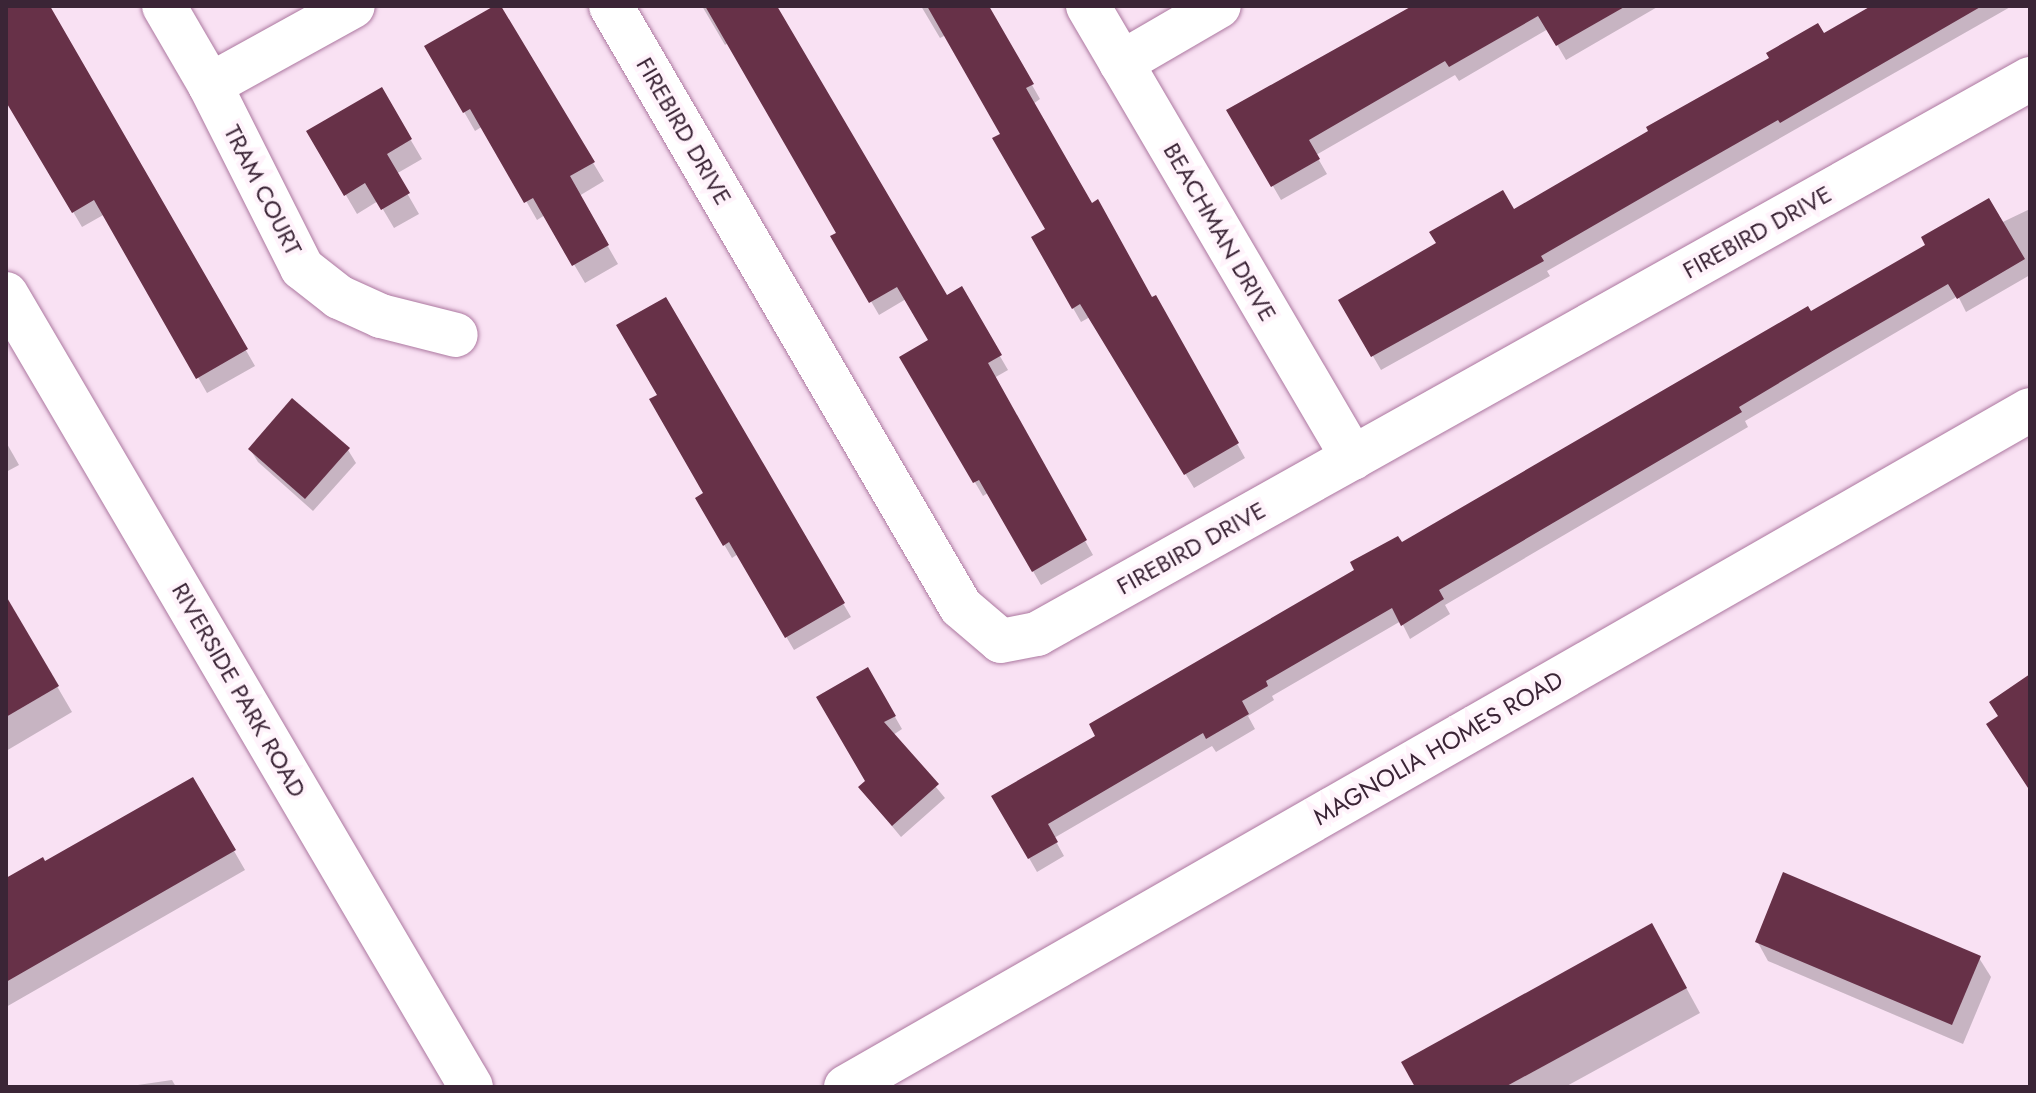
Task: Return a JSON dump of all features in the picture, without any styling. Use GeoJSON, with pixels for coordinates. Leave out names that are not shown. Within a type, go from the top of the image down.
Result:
{"type":"FeatureCollection","features":[{"type":"Feature","properties":{"kind":"street","name":"TRAM COURT"},"geometry":{"type":"LineString","coordinates":[[164,6],[210,85],[302,268],[339,297],[367,310],[456,335]]}},
{"type":"Feature","properties":{"kind":"street"},"geometry":{"type":"LineString","coordinates":[[210,85],[353,6]]}},
{"type":"Feature","properties":{"kind":"street","name":"FIREBIRD DRIVE"},"geometry":{"type":"LineString","coordinates":[[611,6],[961,607],[1001,641],[1037,634],[2030,79]]}},
{"type":"Feature","properties":{"kind":"street","name":"BEACHMAN DRIVE"},"geometry":{"type":"LineString","coordinates":[[1088,6],[1353,458]]}},
{"type":"Feature","properties":{"kind":"street"},"geometry":{"type":"LineString","coordinates":[[1121,63],[1219,6]]}},
{"type":"Feature","properties":{"kind":"street","name":"RIVERSIDE PARK ROAD"},"geometry":{"type":"LineString","coordinates":[[6,294],[471,1087]]}},
{"type":"Feature","properties":{"kind":"street","name":"MAGNOLIA HOMES ROAD"},"geometry":{"type":"LineString","coordinates":[[846,1087],[2030,410]]}},
{"type":"Feature","properties":{"kind":"building"},"geometry":{"type":"Polygon","coordinates":[[[6,6],[50,6],[248,349],[196,379],[94,200],[72,213],[6,102],[6,6]]]}},
{"type":"Feature","properties":{"kind":"building"},"geometry":{"type":"Polygon","coordinates":[[[494,6],[501,6],[595,162],[570,176],[609,245],[572,266],[533,198],[524,203],[470,109],[463,113],[424,46],[494,6]]]}},
{"type":"Feature","properties":{"kind":"building"},"geometry":{"type":"Polygon","coordinates":[[[705,6],[777,6],[947,295],[962,286],[1002,355],[988,363],[1087,540],[1032,572],[979,480],[973,483],[899,357],[928,340],[897,287],[869,303],[830,236],[836,233],[705,6]]]}},
{"type":"Feature","properties":{"kind":"building"},"geometry":{"type":"Polygon","coordinates":[[[927,6],[989,6],[1034,84],[1026,88],[1092,203],[1098,199],[1152,297],[1156,295],[1239,443],[1184,475],[1080,304],[1072,309],[1031,237],[1045,229],[992,138],[1000,134],[927,6]]]}},
{"type":"Feature","properties":{"kind":"building"},"geometry":{"type":"Polygon","coordinates":[[[1412,6],[1626,6],[1556,46],[1538,16],[1449,67],[1445,61],[1309,140],[1320,159],[1271,187],[1226,110],[1412,6]]]}},
{"type":"Feature","properties":{"kind":"building"},"geometry":{"type":"Polygon","coordinates":[[[1871,6],[1982,6],[1780,123],[1778,120],[1676,178],[1541,256],[1544,261],[1371,357],[1338,300],[1436,243],[1429,232],[1503,190],[1514,209],[1648,131],[1646,127],[1769,58],[1766,53],[1818,23],[1824,33],[1871,6]]]}},
{"type":"Feature","properties":{"kind":"building"},"geometry":{"type":"Polygon","coordinates":[[[382,87],[412,139],[387,154],[410,193],[381,210],[365,183],[344,196],[306,131],[382,87]]]}},
{"type":"Feature","properties":{"kind":"building"},"geometry":{"type":"Polygon","coordinates":[[[1989,198],[2025,259],[1957,299],[1948,284],[1834,350],[1739,407],[1742,412],[1439,590],[1444,599],[1401,626],[1392,608],[1266,681],[1268,686],[1242,701],[1249,714],[1206,739],[1203,733],[1048,824],[1058,842],[1028,859],[991,796],[1095,736],[1089,724],[1354,570],[1350,562],[1398,536],[1402,542],[1808,306],[1811,311],[1925,245],[1921,237],[1989,198]]]}},
{"type":"Feature","properties":{"kind":"building"},"geometry":{"type":"Polygon","coordinates":[[[666,297],[845,603],[785,638],[729,542],[723,546],[695,498],[703,493],[649,399],[657,395],[616,325],[666,297]]]}},
{"type":"Feature","properties":{"kind":"building"},"geometry":{"type":"Polygon","coordinates":[[[292,398],[350,448],[305,499],[248,449],[292,398]]]}},
{"type":"Feature","properties":{"kind":"building"},"geometry":{"type":"Polygon","coordinates":[[[6,596],[59,686],[6,717],[6,596]]]}},
{"type":"Feature","properties":{"kind":"building"},"geometry":{"type":"Polygon","coordinates":[[[868,667],[896,716],[884,722],[939,784],[892,826],[858,787],[865,781],[816,697],[868,667]]]}},
{"type":"Feature","properties":{"kind":"building"},"geometry":{"type":"Polygon","coordinates":[[[2030,674],[2030,791],[1986,724],[1998,716],[1989,702],[2030,674]]]}},
{"type":"Feature","properties":{"kind":"building"},"geometry":{"type":"Polygon","coordinates":[[[193,777],[236,850],[6,982],[6,878],[43,857],[45,861],[193,777]]]}},
{"type":"Feature","properties":{"kind":"building"},"geometry":{"type":"Polygon","coordinates":[[[1783,872],[1981,956],[1952,1025],[1755,942],[1783,872]]]}},
{"type":"Feature","properties":{"kind":"building"},"geometry":{"type":"Polygon","coordinates":[[[1652,923],[1687,988],[1505,1087],[1415,1087],[1401,1062],[1652,923]]]}}]}
